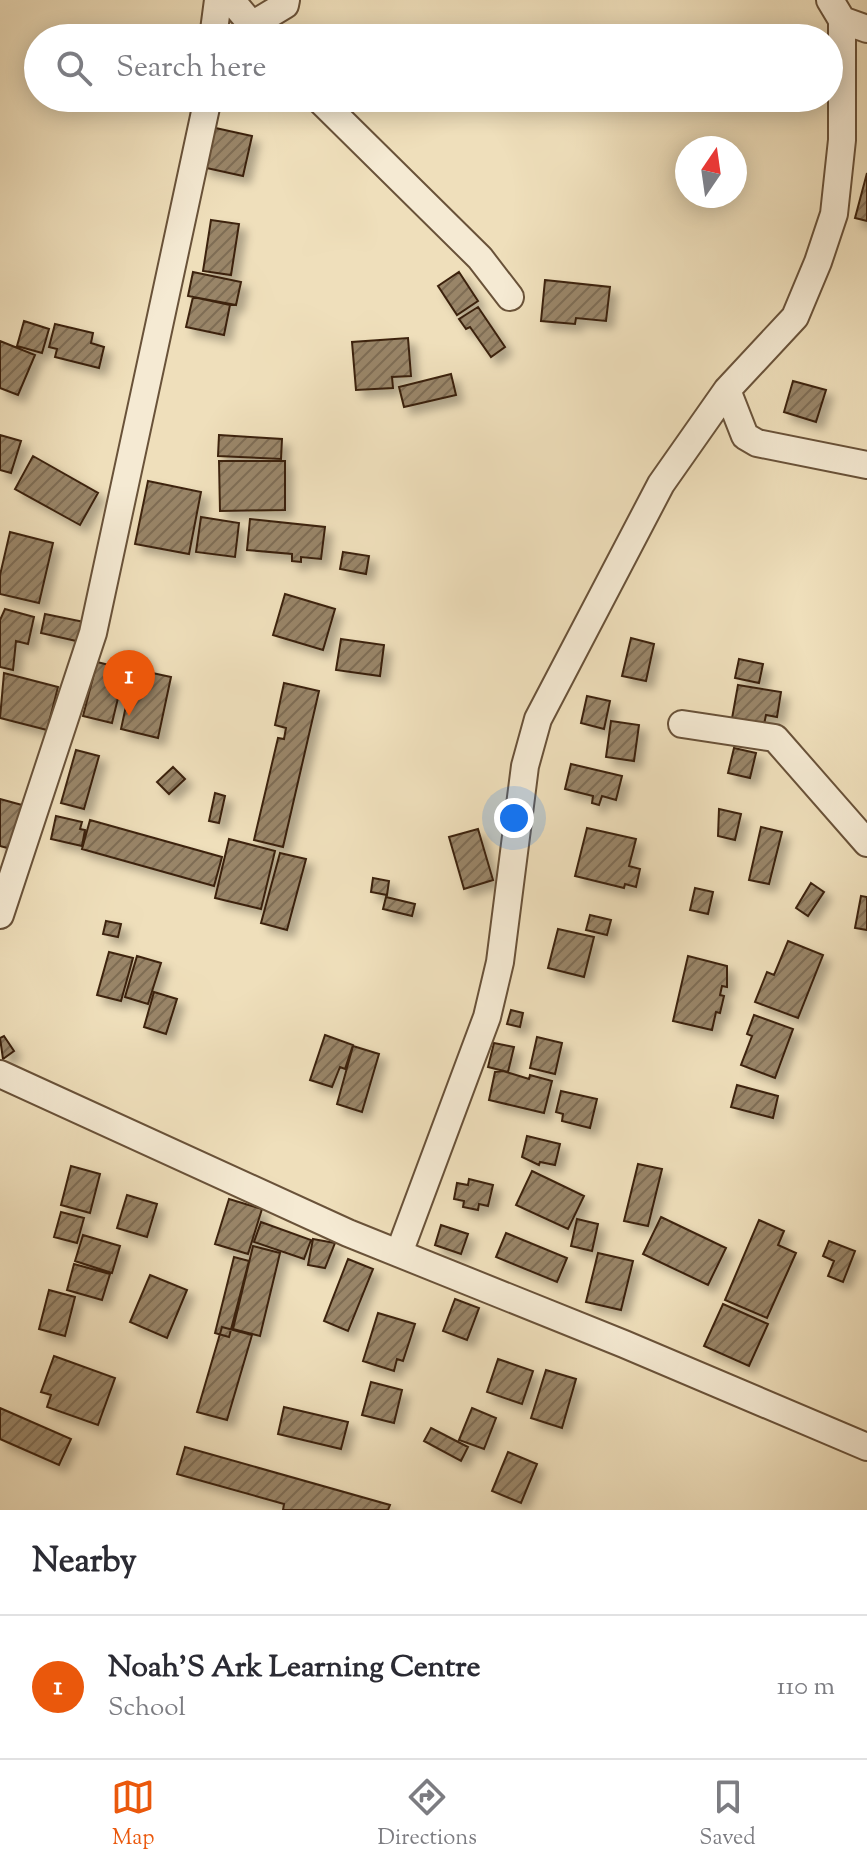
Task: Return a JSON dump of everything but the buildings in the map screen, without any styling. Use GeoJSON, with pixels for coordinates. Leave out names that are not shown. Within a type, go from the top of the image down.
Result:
{"type":"FeatureCollection","features":[{"type":"Feature","properties":{"kind":"street"},"geometry":{"type":"LineString","coordinates":[[215,24],[218,0]]}},
{"type":"Feature","properties":{"kind":"street"},"geometry":{"type":"LineString","coordinates":[[231,0],[251,24]]}},
{"type":"Feature","properties":{"kind":"street"},"geometry":{"type":"LineString","coordinates":[[266,24],[285,5],[286,0]]}},
{"type":"Feature","properties":{"kind":"street"},"geometry":{"type":"LineString","coordinates":[[843,109],[846,16]]}},
{"type":"Feature","properties":{"kind":"street"},"geometry":{"type":"LineString","coordinates":[[0,915],[93,633],[205,112]]}},
{"type":"Feature","properties":{"kind":"street"},"geometry":{"type":"LineString","coordinates":[[332,112],[480,258],[510,297]]}},
{"type":"Feature","properties":{"kind":"street"},"geometry":{"type":"LineString","coordinates":[[399,1253],[487,1017],[505,926],[525,766],[538,719],[661,484],[727,390],[795,317],[834,214],[843,112]]}},
{"type":"Feature","properties":{"kind":"street"},"geometry":{"type":"LineString","coordinates":[[727,390],[745,436],[757,443],[867,465]]}},
{"type":"Feature","properties":{"kind":"street"},"geometry":{"type":"LineString","coordinates":[[682,724],[775,738],[867,843]]}},
{"type":"Feature","properties":{"kind":"street"},"geometry":{"type":"LineString","coordinates":[[0,1074],[237,1185],[867,1447]]}},
{"type":"Feature","properties":{"kind":"place","name":"Noah'S Ark Learning Centre"},"geometry":{"type":"Point","coordinates":[129,716]}}]}
